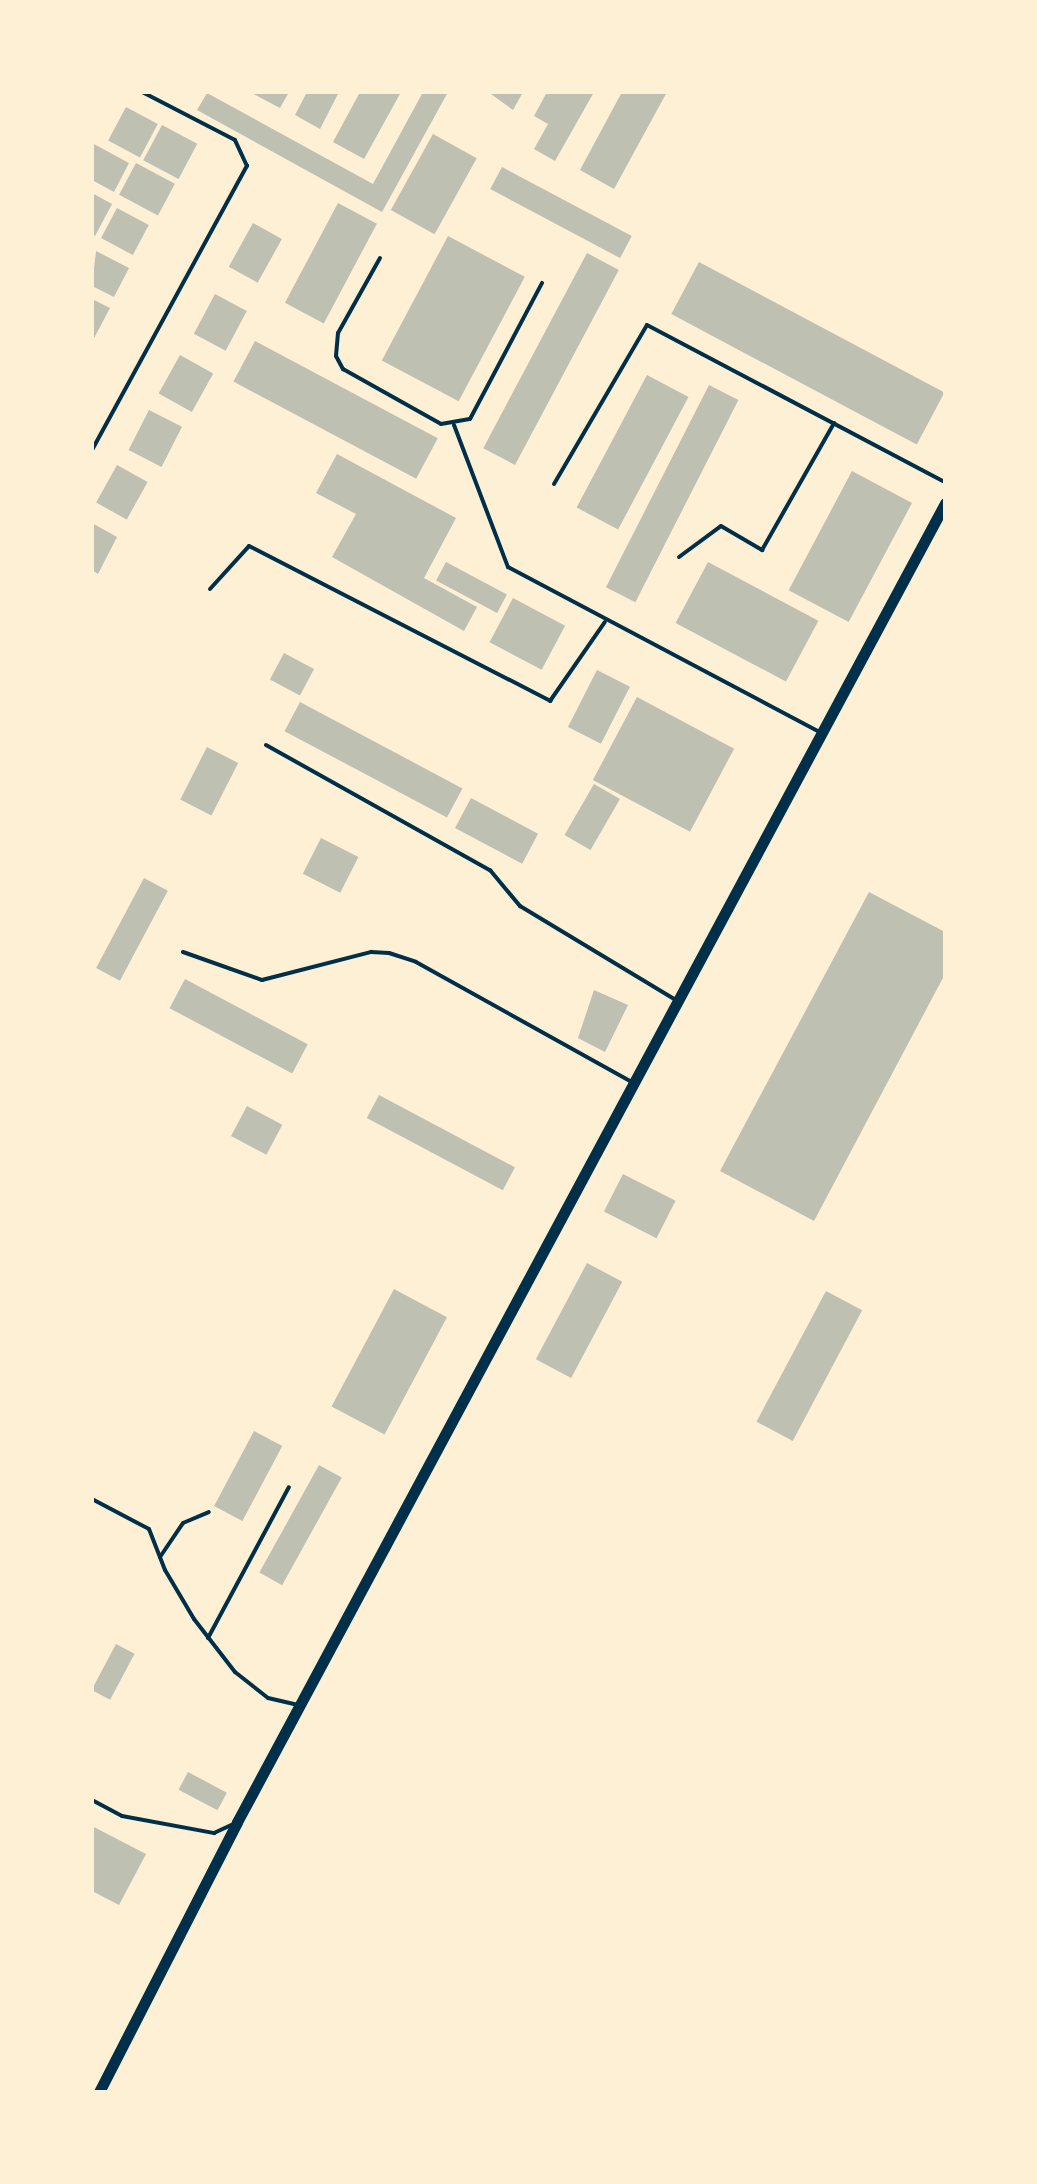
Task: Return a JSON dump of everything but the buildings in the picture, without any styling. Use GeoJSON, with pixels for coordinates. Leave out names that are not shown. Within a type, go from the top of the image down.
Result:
{"type":"FeatureCollection","features":[{"type":"Feature","properties":{"kind":"street"},"geometry":{"type":"LineString","coordinates":[[99,2092],[237,1822],[635,1084],[819,732],[945,503]]}},
{"type":"Feature","properties":{"kind":"lane"},"geometry":{"type":"LineString","coordinates":[[380,258],[338,333],[336,356],[343,369],[441,424],[454,425],[470,419],[542,283]]}},
{"type":"Feature","properties":{"kind":"lane"},"geometry":{"type":"LineString","coordinates":[[554,484],[647,325],[945,482]]}},
{"type":"Feature","properties":{"kind":"lane"},"geometry":{"type":"LineString","coordinates":[[679,557],[721,526],[762,550],[834,423]]}},
{"type":"Feature","properties":{"kind":"lane"},"geometry":{"type":"LineString","coordinates":[[454,425],[508,567],[605,622],[819,732]]}},
{"type":"Feature","properties":{"kind":"lane"},"geometry":{"type":"LineString","coordinates":[[210,589],[249,546],[550,701],[605,622]]}},
{"type":"Feature","properties":{"kind":"lane"},"geometry":{"type":"LineString","coordinates":[[266,745],[490,870],[520,906],[679,1001]]}},
{"type":"Feature","properties":{"kind":"lane"},"geometry":{"type":"LineString","coordinates":[[183,952],[262,980],[371,952],[389,953],[416,962],[635,1084]]}},
{"type":"Feature","properties":{"kind":"lane"},"geometry":{"type":"LineString","coordinates":[[208,1638],[289,1487]]}},
{"type":"Feature","properties":{"kind":"lane"},"geometry":{"type":"LineString","coordinates":[[92,1499],[149,1529],[160,1557],[208,1638],[235,1672],[268,1698],[300,1706]]}},
{"type":"Feature","properties":{"kind":"lane"},"geometry":{"type":"LineString","coordinates":[[160,1557],[183,1523],[209,1512]]}},
{"type":"Feature","properties":{"kind":"lane"},"geometry":{"type":"LineString","coordinates":[[92,1800],[122,1816],[214,1833],[237,1822]]}},
{"type":"Feature","properties":{"kind":"path"},"geometry":{"type":"LineString","coordinates":[[92,450],[247,166],[235,140],[142,92]]}}]}
